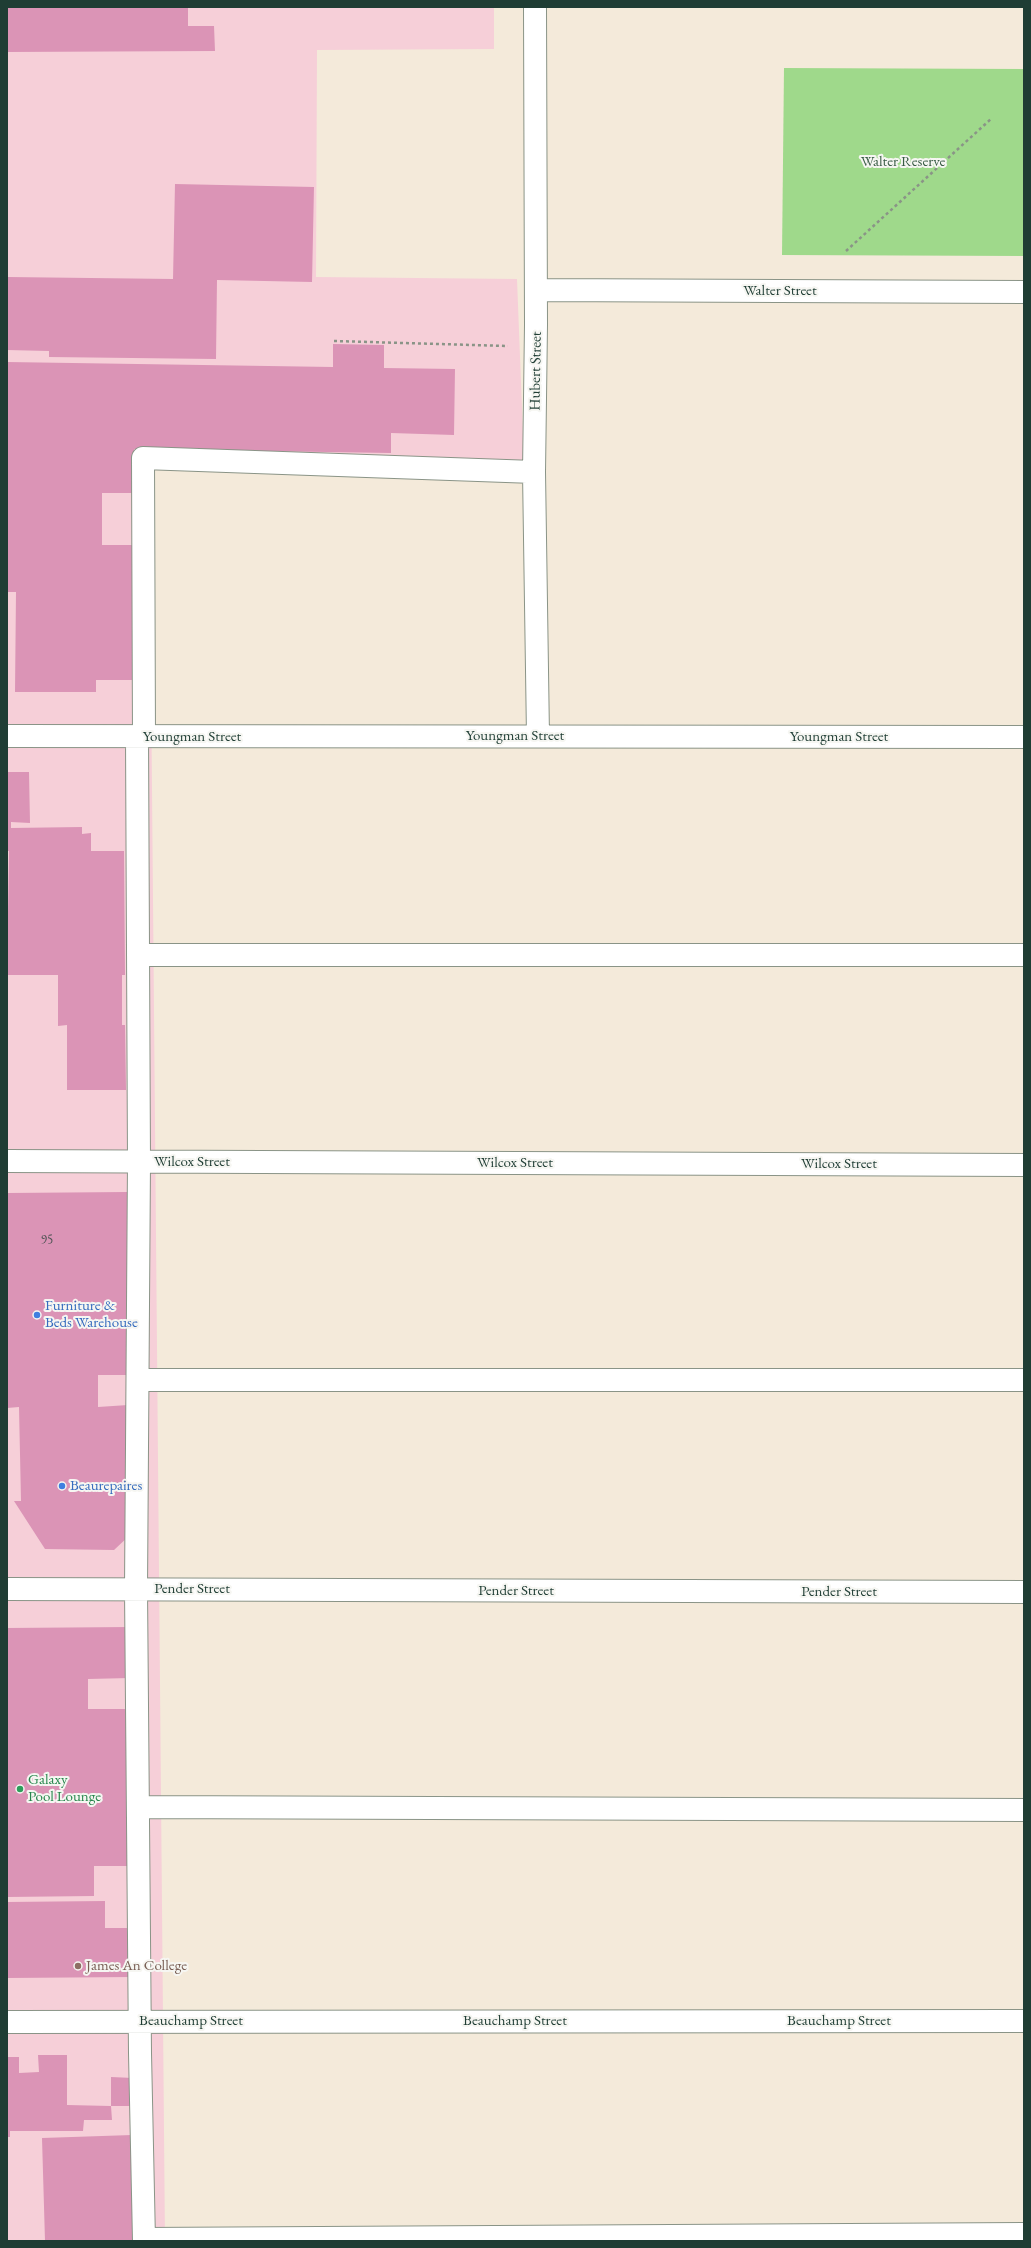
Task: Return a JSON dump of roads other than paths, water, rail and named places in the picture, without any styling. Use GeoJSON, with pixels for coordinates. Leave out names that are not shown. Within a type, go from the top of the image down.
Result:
{"type":"FeatureCollection","features":[{"type":"Feature","properties":{"kind":"street","name":"Hubert Street"},"geometry":{"type":"LineString","coordinates":[[535,7],[536,347],[534,472],[538,736]]}},
{"type":"Feature","properties":{"kind":"street","name":"Walter Street"},"geometry":{"type":"LineString","coordinates":[[536,290],[1024,292]]}},
{"type":"Feature","properties":{"kind":"street"},"geometry":{"type":"LineString","coordinates":[[534,472],[143,458],[138,955],[139,1162],[136,1589],[144,2240],[1024,2234]]}},
{"type":"Feature","properties":{"kind":"street","name":"Youngman Street"},"geometry":{"type":"LineString","coordinates":[[7,736],[1024,737]]}},
{"type":"Feature","properties":{"kind":"street"},"geometry":{"type":"LineString","coordinates":[[138,955],[1024,955]]}},
{"type":"Feature","properties":{"kind":"street","name":"Wilcox Street"},"geometry":{"type":"LineString","coordinates":[[7,1161],[1024,1165]]}},
{"type":"Feature","properties":{"kind":"street"},"geometry":{"type":"LineString","coordinates":[[138,1380],[1024,1380]]}},
{"type":"Feature","properties":{"kind":"street","name":"Pender Street"},"geometry":{"type":"LineString","coordinates":[[7,1589],[1024,1592]]}},
{"type":"Feature","properties":{"kind":"street"},"geometry":{"type":"LineString","coordinates":[[138,1807],[1024,1810]]}},
{"type":"Feature","properties":{"kind":"street","name":"Beauchamp Street"},"geometry":{"type":"LineString","coordinates":[[7,2022],[1024,2021]]}},
{"type":"Feature","properties":{"kind":"place","name":"Furniture & Beds Warehouse"},"geometry":{"type":"Point","coordinates":[37,1315]}},
{"type":"Feature","properties":{"kind":"place","name":"Beaurepaires"},"geometry":{"type":"Point","coordinates":[62,1486]}},
{"type":"Feature","properties":{"kind":"place","name":"Galaxy Pool Lounge"},"geometry":{"type":"Point","coordinates":[20,1789]}},
{"type":"Feature","properties":{"kind":"place","name":"James An College"},"geometry":{"type":"Point","coordinates":[78,1966]}},
{"type":"Feature","properties":{"kind":"park label","name":"Walter Reserve"},"geometry":{"type":"Point","coordinates":[903,162]}}]}
